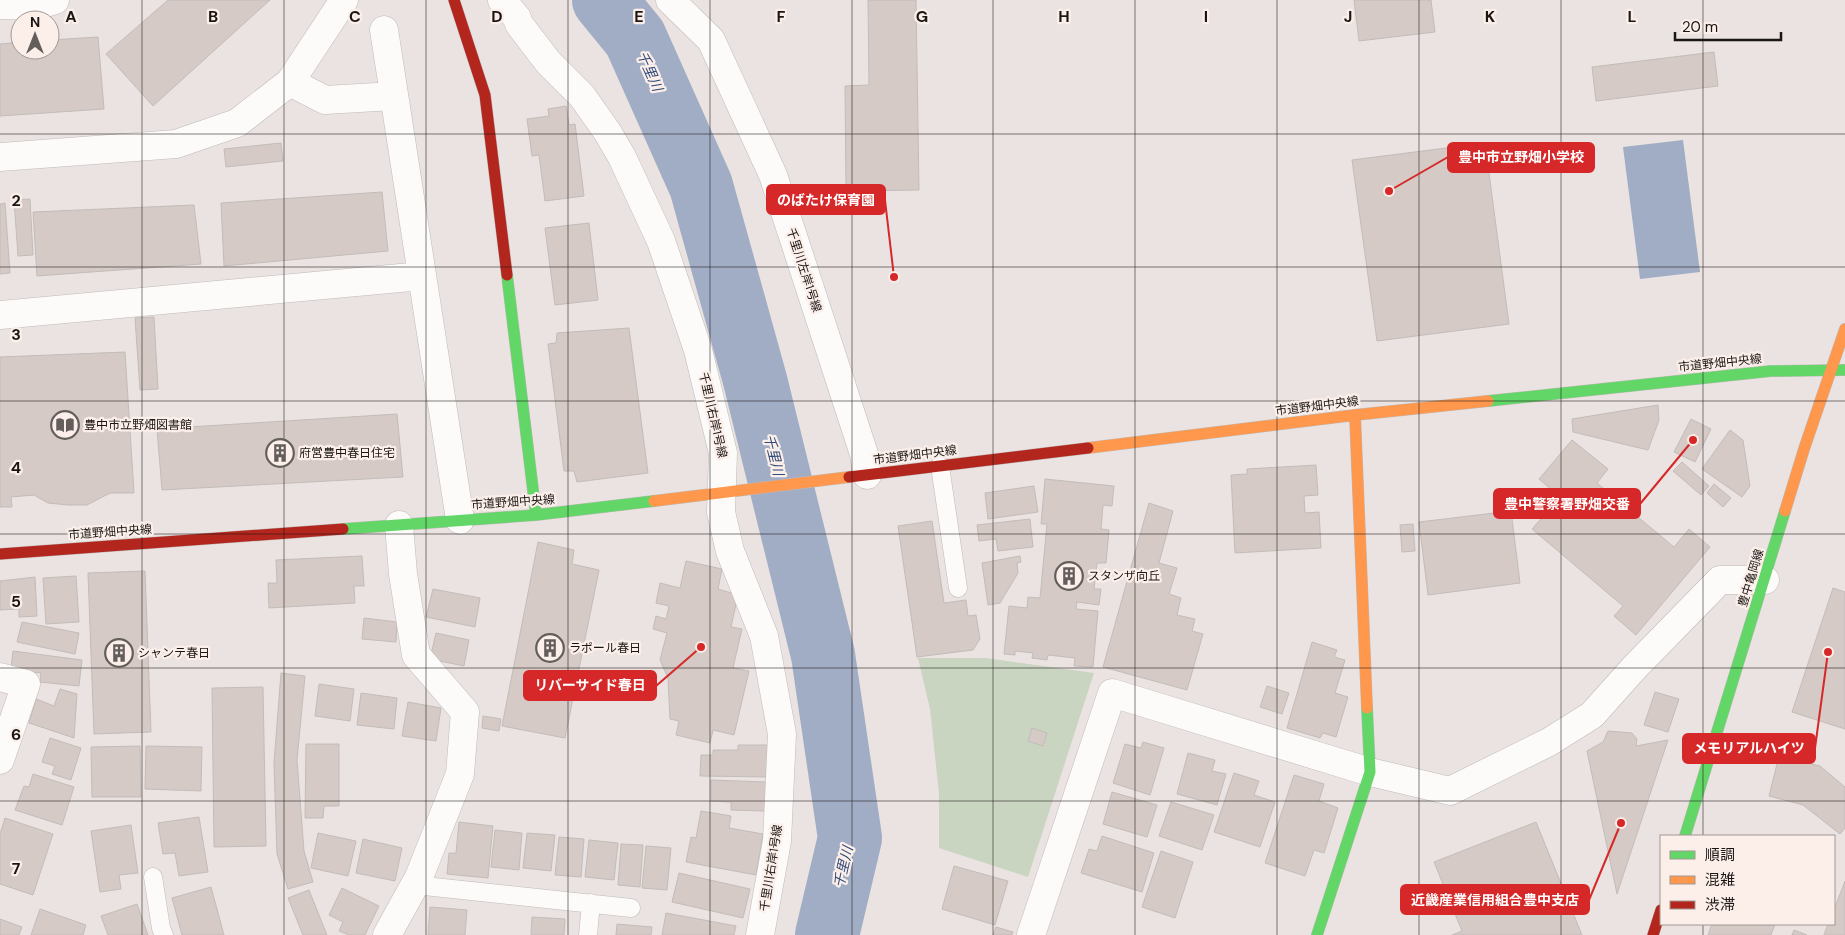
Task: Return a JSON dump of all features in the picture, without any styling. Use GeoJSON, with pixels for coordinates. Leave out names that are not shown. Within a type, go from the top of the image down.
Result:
{"type":"FeatureCollection","features":[{"type":"Feature","properties":{"kind":"street"},"geometry":{"type":"LineString","coordinates":[[0,5],[35,6],[55,0]]}},
{"type":"Feature","properties":{"kind":"street"},"geometry":{"type":"LineString","coordinates":[[0,157],[176,144],[238,123],[290,82],[344,0]]}},
{"type":"Feature","properties":{"kind":"street"},"geometry":{"type":"LineString","coordinates":[[454,0],[485,95],[536,515]]}},
{"type":"Feature","properties":{"kind":"street","name":"千里川右岸1号線"},"geometry":{"type":"LineString","coordinates":[[502,0],[548,62],[582,96],[622,157],[662,241],[698,350],[724,453],[731,492],[720,512],[730,551],[764,636],[782,734],[777,841],[760,935]]}},
{"type":"Feature","properties":{"kind":"street","name":"千里川左岸1号線"},"geometry":{"type":"LineString","coordinates":[[670,0],[711,40],[773,175],[864,454],[860,476]]}},
{"type":"Feature","properties":{"kind":"street"},"geometry":{"type":"LineString","coordinates":[[384,30],[460,520]]}},
{"type":"Feature","properties":{"kind":"street"},"geometry":{"type":"LineString","coordinates":[[290,82],[325,100],[394,96]]}},
{"type":"Feature","properties":{"kind":"street"},"geometry":{"type":"LineString","coordinates":[[0,315],[422,276]]}},
{"type":"Feature","properties":{"kind":"street","name":"豊中亀岡線"},"geometry":{"type":"LineString","coordinates":[[1685,835],[1804,449],[1845,329]]}},
{"type":"Feature","properties":{"kind":"street","name":"市道野畑中央線"},"geometry":{"type":"LineString","coordinates":[[0,554],[536,515],[1355,415],[1771,371],[1845,370]]}},
{"type":"Feature","properties":{"kind":"street"},"geometry":{"type":"LineString","coordinates":[[1317,935],[1370,772],[1355,415]]}},
{"type":"Feature","properties":{"kind":"street"},"geometry":{"type":"LineString","coordinates":[[387,935],[415,885],[460,774],[465,712],[416,655],[403,574],[400,525]]}},
{"type":"Feature","properties":{"kind":"street"},"geometry":{"type":"LineString","coordinates":[[1032,935],[1112,693],[1370,772],[1450,791],[1549,742],[1592,715],[1634,668],[1720,580],[1765,580]]}},
{"type":"Feature","properties":{"kind":"street"},"geometry":{"type":"LineString","coordinates":[[0,677],[26,684],[0,760]]}},
{"type":"Feature","properties":{"kind":"street"},"geometry":{"type":"LineString","coordinates":[[1653,935],[1660,913]]}},
{"type":"Feature","properties":{"kind":"lane"},"geometry":{"type":"LineString","coordinates":[[940,466],[958,588]]}},
{"type":"Feature","properties":{"kind":"lane"},"geometry":{"type":"LineString","coordinates":[[152,877],[161,928],[164,935]]}},
{"type":"Feature","properties":{"kind":"lane"},"geometry":{"type":"LineString","coordinates":[[415,885],[631,908]]}},
{"type":"Feature","properties":{"kind":"lane"},"geometry":{"type":"LineString","coordinates":[[588,935],[591,903]]}},
{"type":"Feature","properties":{"kind":"green space"},"geometry":{"type":"Polygon","coordinates":[[[918,658],[986,658],[1094,673],[1028,877],[939,848],[939,794],[930,709],[918,658]]]}},
{"type":"Feature","properties":{"kind":"water"},"geometry":{"type":"Polygon","coordinates":[[[1683,140],[1700,272],[1640,279],[1623,147],[1683,140]]]}},
{"type":"Feature","properties":{"kind":"building"},"geometry":{"type":"Polygon","coordinates":[[[168,0],[270,0],[153,106],[106,54],[168,0]]]}},
{"type":"Feature","properties":{"kind":"building"},"geometry":{"type":"Polygon","coordinates":[[[868,0],[916,0],[919,190],[846,191],[845,86],[869,85],[868,0]]]}},
{"type":"Feature","properties":{"kind":"building"},"geometry":{"type":"Polygon","coordinates":[[[1354,0],[1431,0],[1435,32],[1359,41],[1354,0]]]}},
{"type":"Feature","properties":{"kind":"building"},"geometry":{"type":"Polygon","coordinates":[[[98,37],[104,109],[0,116],[0,44],[10,43],[10,60],[60,60],[60,39],[98,37]]]}},
{"type":"Feature","properties":{"kind":"building"},"geometry":{"type":"Polygon","coordinates":[[[1714,52],[1718,86],[1596,101],[1592,67],[1714,52]]]}},
{"type":"Feature","properties":{"kind":"building"},"geometry":{"type":"Polygon","coordinates":[[[566,106],[569,125],[575,124],[584,196],[545,201],[539,155],[532,156],[527,119],[549,116],[548,109],[566,106]]]}},
{"type":"Feature","properties":{"kind":"building"},"geometry":{"type":"Polygon","coordinates":[[[281,143],[283,161],[226,167],[224,149],[281,143]]]}},
{"type":"Feature","properties":{"kind":"building"},"geometry":{"type":"Polygon","coordinates":[[[1485,143],[1509,324],[1377,341],[1352,160],[1485,143]]]}},
{"type":"Feature","properties":{"kind":"building"},"geometry":{"type":"Polygon","coordinates":[[[382,192],[388,251],[224,266],[221,203],[382,192]]]}},
{"type":"Feature","properties":{"kind":"building"},"geometry":{"type":"Polygon","coordinates":[[[30,199],[33,255],[18,256],[14,200],[30,199]]]}},
{"type":"Feature","properties":{"kind":"building"},"geometry":{"type":"Polygon","coordinates":[[[5,203],[10,273],[0,274],[0,204],[5,203]]]}},
{"type":"Feature","properties":{"kind":"building"},"geometry":{"type":"Polygon","coordinates":[[[194,205],[201,264],[37,276],[33,212],[194,205]]]}},
{"type":"Feature","properties":{"kind":"building"},"geometry":{"type":"Polygon","coordinates":[[[589,223],[598,300],[555,305],[545,228],[589,223]]]}},
{"type":"Feature","properties":{"kind":"building"},"geometry":{"type":"Polygon","coordinates":[[[154,317],[158,389],[140,390],[135,318],[154,317]]]}},
{"type":"Feature","properties":{"kind":"building"},"geometry":{"type":"Polygon","coordinates":[[[629,328],[648,473],[577,482],[574,471],[564,471],[548,344],[556,343],[557,333],[629,328]]]}},
{"type":"Feature","properties":{"kind":"building","name":"豊中市立野畑図書館"},"geometry":{"type":"Polygon","coordinates":[[[125,352],[134,493],[110,493],[87,505],[48,503],[34,495],[11,497],[12,507],[0,507],[0,357],[125,352]]]}},
{"type":"Feature","properties":{"kind":"building"},"geometry":{"type":"Polygon","coordinates":[[[1658,405],[1659,420],[1648,450],[1573,432],[1572,419],[1658,405]]]}},
{"type":"Feature","properties":{"kind":"building","name":"府営豊中春日住宅"},"geometry":{"type":"Polygon","coordinates":[[[397,414],[403,477],[162,490],[157,429],[397,414]]]}},
{"type":"Feature","properties":{"kind":"building"},"geometry":{"type":"Polygon","coordinates":[[[1691,419],[1711,429],[1695,462],[1674,452],[1691,419]]]}},
{"type":"Feature","properties":{"kind":"building"},"geometry":{"type":"Polygon","coordinates":[[[1730,430],[1743,440],[1750,486],[1742,497],[1702,469],[1730,430]]]}},
{"type":"Feature","properties":{"kind":"building"},"geometry":{"type":"Polygon","coordinates":[[[1572,440],[1608,469],[1597,483],[1674,547],[1689,529],[1710,547],[1636,635],[1614,616],[1623,606],[1532,529],[1560,497],[1539,479],[1572,440]]]}},
{"type":"Feature","properties":{"kind":"building"},"geometry":{"type":"Polygon","coordinates":[[[1682,462],[1709,486],[1701,495],[1673,471],[1682,462]]]}},
{"type":"Feature","properties":{"kind":"building"},"geometry":{"type":"Polygon","coordinates":[[[1316,465],[1318,495],[1304,496],[1305,513],[1319,512],[1321,548],[1235,553],[1231,475],[1247,474],[1247,469],[1316,465]]]}},
{"type":"Feature","properties":{"kind":"building","name":"スタンザ向丘"},"geometry":{"type":"Polygon","coordinates":[[[1045,479],[1114,486],[1112,506],[1103,505],[1101,529],[1109,530],[1106,563],[1097,563],[1094,589],[1101,589],[1099,605],[1077,602],[1076,609],[1098,611],[1093,667],[1074,666],[1075,658],[1048,655],[1047,660],[1032,658],[1033,653],[1015,651],[1015,655],[1004,654],[1009,606],[1027,608],[1028,597],[1040,598],[1047,524],[1041,524],[1045,479]]]}},
{"type":"Feature","properties":{"kind":"building"},"geometry":{"type":"Polygon","coordinates":[[[1714,484],[1731,498],[1723,507],[1707,493],[1714,484]]]}},
{"type":"Feature","properties":{"kind":"building"},"geometry":{"type":"Polygon","coordinates":[[[1034,486],[1038,512],[988,519],[985,493],[1034,486]]]}},
{"type":"Feature","properties":{"kind":"building"},"geometry":{"type":"Polygon","coordinates":[[[1149,503],[1173,511],[1159,563],[1177,568],[1169,594],[1181,598],[1177,615],[1195,619],[1192,631],[1203,634],[1187,690],[1103,667],[1149,503]]]}},
{"type":"Feature","properties":{"kind":"building"},"geometry":{"type":"Polygon","coordinates":[[[1511,511],[1520,583],[1428,595],[1419,522],[1511,511]]]}},
{"type":"Feature","properties":{"kind":"building"},"geometry":{"type":"Polygon","coordinates":[[[1030,519],[1033,547],[998,551],[996,539],[979,541],[977,525],[1030,519]]]}},
{"type":"Feature","properties":{"kind":"building"},"geometry":{"type":"Polygon","coordinates":[[[932,521],[944,603],[966,600],[968,616],[976,615],[980,639],[973,650],[917,657],[898,526],[932,521]]]}},
{"type":"Feature","properties":{"kind":"building"},"geometry":{"type":"Polygon","coordinates":[[[1413,524],[1415,551],[1402,552],[1400,525],[1413,524]]]}},
{"type":"Feature","properties":{"kind":"building","name":"ラポール春日"},"geometry":{"type":"Polygon","coordinates":[[[538,542],[574,550],[572,564],[599,570],[565,738],[502,726],[538,542]]]}},
{"type":"Feature","properties":{"kind":"building"},"geometry":{"type":"Polygon","coordinates":[[[362,556],[364,586],[354,586],[355,603],[269,608],[268,583],[277,583],[276,560],[362,556]]]}},
{"type":"Feature","properties":{"kind":"building"},"geometry":{"type":"Polygon","coordinates":[[[1020,556],[1021,562],[1017,563],[1018,573],[1000,603],[988,605],[982,563],[1020,556]]]}},
{"type":"Feature","properties":{"kind":"building"},"geometry":{"type":"Polygon","coordinates":[[[686,561],[722,569],[718,589],[738,595],[731,627],[742,629],[733,668],[749,671],[734,735],[713,730],[710,743],[676,735],[679,721],[670,719],[668,678],[660,660],[667,633],[653,629],[656,616],[666,619],[669,606],[656,603],[660,583],[680,588],[686,561]]]}},
{"type":"Feature","properties":{"kind":"building","name":"シャンテ春日"},"geometry":{"type":"Polygon","coordinates":[[[145,571],[151,732],[94,734],[88,573],[145,571]]]}},
{"type":"Feature","properties":{"kind":"building"},"geometry":{"type":"Polygon","coordinates":[[[76,576],[79,622],[46,624],[43,578],[76,576]]]}},
{"type":"Feature","properties":{"kind":"building"},"geometry":{"type":"Polygon","coordinates":[[[35,577],[37,616],[19,617],[19,609],[0,610],[0,581],[35,577]]]}},
{"type":"Feature","properties":{"kind":"building"},"geometry":{"type":"Polygon","coordinates":[[[1833,588],[1845,592],[1845,729],[1792,712],[1833,588]]]}},
{"type":"Feature","properties":{"kind":"building"},"geometry":{"type":"Polygon","coordinates":[[[433,589],[480,598],[475,627],[426,617],[433,589]]]}},
{"type":"Feature","properties":{"kind":"building"},"geometry":{"type":"Polygon","coordinates":[[[364,618],[397,622],[396,642],[362,639],[364,618]]]}},
{"type":"Feature","properties":{"kind":"building"},"geometry":{"type":"Polygon","coordinates":[[[22,622],[79,633],[75,654],[17,642],[22,622]]]}},
{"type":"Feature","properties":{"kind":"building"},"geometry":{"type":"Polygon","coordinates":[[[436,633],[469,640],[464,666],[430,659],[436,633]]]}},
{"type":"Feature","properties":{"kind":"building"},"geometry":{"type":"Polygon","coordinates":[[[1312,642],[1337,650],[1334,657],[1345,660],[1335,693],[1348,697],[1336,737],[1323,733],[1320,738],[1287,728],[1312,642]]]}},
{"type":"Feature","properties":{"kind":"building"},"geometry":{"type":"Polygon","coordinates":[[[13,651],[82,660],[79,686],[40,682],[41,673],[11,669],[13,651]]]}},
{"type":"Feature","properties":{"kind":"building"},"geometry":{"type":"Polygon","coordinates":[[[281,673],[305,676],[297,760],[304,851],[313,882],[288,889],[277,854],[274,763],[281,673]]]}},
{"type":"Feature","properties":{"kind":"building"},"geometry":{"type":"Polygon","coordinates":[[[319,684],[354,689],[350,721],[315,716],[319,684]]]}},
{"type":"Feature","properties":{"kind":"building"},"geometry":{"type":"Polygon","coordinates":[[[1267,686],[1289,693],[1282,714],[1260,707],[1267,686]]]}},
{"type":"Feature","properties":{"kind":"building"},"geometry":{"type":"Polygon","coordinates":[[[263,687],[266,846],[214,847],[212,688],[263,687]]]}},
{"type":"Feature","properties":{"kind":"building"},"geometry":{"type":"Polygon","coordinates":[[[60,689],[77,694],[74,738],[29,723],[36,699],[54,706],[60,689]]]}},
{"type":"Feature","properties":{"kind":"building"},"geometry":{"type":"Polygon","coordinates":[[[1655,692],[1679,699],[1668,732],[1644,725],[1655,692]]]}},
{"type":"Feature","properties":{"kind":"building"},"geometry":{"type":"Polygon","coordinates":[[[361,693],[397,698],[394,729],[357,725],[361,693]]]}},
{"type":"Feature","properties":{"kind":"building"},"geometry":{"type":"Polygon","coordinates":[[[408,702],[441,708],[436,741],[402,736],[408,702]]]}},
{"type":"Feature","properties":{"kind":"building"},"geometry":{"type":"Polygon","coordinates":[[[483,716],[501,719],[499,731],[482,728],[483,716]]]}},
{"type":"Feature","properties":{"kind":"building"},"geometry":{"type":"Polygon","coordinates":[[[1032,728],[1047,733],[1043,746],[1028,741],[1032,728]]]}},
{"type":"Feature","properties":{"kind":"building"},"geometry":{"type":"Polygon","coordinates":[[[1608,731],[1632,733],[1637,739],[1636,746],[1668,740],[1617,894],[1587,751],[1603,742],[1608,731]]]}},
{"type":"Feature","properties":{"kind":"building"},"geometry":{"type":"Polygon","coordinates":[[[50,738],[81,748],[71,780],[52,774],[55,766],[42,762],[50,738]]]}},
{"type":"Feature","properties":{"kind":"building"},"geometry":{"type":"Polygon","coordinates":[[[1143,742],[1164,748],[1150,795],[1113,783],[1125,744],[1141,748],[1143,742]]]}},
{"type":"Feature","properties":{"kind":"building"},"geometry":{"type":"Polygon","coordinates":[[[306,744],[339,744],[339,806],[324,806],[323,818],[305,818],[306,744]]]}},
{"type":"Feature","properties":{"kind":"building"},"geometry":{"type":"Polygon","coordinates":[[[738,745],[770,745],[769,777],[700,776],[701,755],[713,755],[713,750],[738,750],[738,745]]]}},
{"type":"Feature","properties":{"kind":"building"},"geometry":{"type":"Polygon","coordinates":[[[140,746],[141,797],[92,797],[91,747],[140,746]]]}},
{"type":"Feature","properties":{"kind":"building"},"geometry":{"type":"Polygon","coordinates":[[[146,746],[202,747],[201,791],[145,789],[146,746]]]}},
{"type":"Feature","properties":{"kind":"building"},"geometry":{"type":"Polygon","coordinates":[[[1188,753],[1215,760],[1212,771],[1226,774],[1217,805],[1177,794],[1188,753]]]}},
{"type":"Feature","properties":{"kind":"building"},"geometry":{"type":"Polygon","coordinates":[[[1779,756],[1820,766],[1845,787],[1845,828],[1840,834],[1803,805],[1769,796],[1779,756]]]}},
{"type":"Feature","properties":{"kind":"building"},"geometry":{"type":"Polygon","coordinates":[[[1234,773],[1259,781],[1254,795],[1275,802],[1260,847],[1214,832],[1234,773]]]}},
{"type":"Feature","properties":{"kind":"building"},"geometry":{"type":"Polygon","coordinates":[[[33,774],[74,787],[62,825],[15,810],[24,786],[29,787],[33,774]]]}},
{"type":"Feature","properties":{"kind":"building"},"geometry":{"type":"Polygon","coordinates":[[[1294,775],[1324,784],[1319,801],[1338,808],[1324,853],[1314,850],[1305,876],[1265,863],[1294,775]]]}},
{"type":"Feature","properties":{"kind":"building"},"geometry":{"type":"Polygon","coordinates":[[[711,780],[766,782],[765,811],[731,810],[731,802],[711,801],[711,780]]]}},
{"type":"Feature","properties":{"kind":"building"},"geometry":{"type":"Polygon","coordinates":[[[1112,792],[1157,805],[1147,837],[1103,824],[1112,792]]]}},
{"type":"Feature","properties":{"kind":"building"},"geometry":{"type":"Polygon","coordinates":[[[1171,802],[1214,815],[1202,850],[1159,836],[1171,802]]]}},
{"type":"Feature","properties":{"kind":"building"},"geometry":{"type":"Polygon","coordinates":[[[701,811],[731,816],[729,828],[763,834],[756,875],[686,862],[691,837],[696,838],[701,811]]]}},
{"type":"Feature","properties":{"kind":"building"},"geometry":{"type":"Polygon","coordinates":[[[199,817],[208,872],[179,876],[175,853],[163,854],[158,823],[199,817]]]}},
{"type":"Feature","properties":{"kind":"building"},"geometry":{"type":"Polygon","coordinates":[[[5,818],[53,834],[33,895],[0,884],[0,834],[5,818]]]}},
{"type":"Feature","properties":{"kind":"building"},"geometry":{"type":"Polygon","coordinates":[[[459,822],[493,826],[488,878],[447,874],[449,853],[456,853],[459,822]]]}},
{"type":"Feature","properties":{"kind":"building"},"geometry":{"type":"Polygon","coordinates":[[[1536,822],[1582,935],[1452,935],[1462,931],[1434,862],[1536,822]]]}},
{"type":"Feature","properties":{"kind":"building"},"geometry":{"type":"Polygon","coordinates":[[[131,825],[138,873],[119,875],[121,889],[100,892],[91,831],[131,825]]]}},
{"type":"Feature","properties":{"kind":"building"},"geometry":{"type":"Polygon","coordinates":[[[495,830],[522,833],[519,870],[491,867],[495,830]]]}},
{"type":"Feature","properties":{"kind":"building"},"geometry":{"type":"Polygon","coordinates":[[[318,833],[356,841],[348,876],[311,868],[318,833]]]}},
{"type":"Feature","properties":{"kind":"building"},"geometry":{"type":"Polygon","coordinates":[[[527,833],[555,835],[551,871],[523,868],[527,833]]]}},
{"type":"Feature","properties":{"kind":"building"},"geometry":{"type":"Polygon","coordinates":[[[1102,836],[1154,853],[1142,892],[1081,873],[1089,849],[1097,851],[1102,836]]]}},
{"type":"Feature","properties":{"kind":"building"},"geometry":{"type":"Polygon","coordinates":[[[559,837],[584,839],[581,877],[555,875],[559,837]]]}},
{"type":"Feature","properties":{"kind":"building"},"geometry":{"type":"Polygon","coordinates":[[[363,839],[402,848],[395,881],[356,873],[363,839]]]}},
{"type":"Feature","properties":{"kind":"building"},"geometry":{"type":"Polygon","coordinates":[[[589,840],[618,843],[614,880],[585,877],[589,840]]]}},
{"type":"Feature","properties":{"kind":"building"},"geometry":{"type":"Polygon","coordinates":[[[621,844],[643,845],[640,887],[618,885],[621,844]]]}},
{"type":"Feature","properties":{"kind":"building"},"geometry":{"type":"Polygon","coordinates":[[[646,846],[671,848],[667,890],[642,888],[646,846]]]}},
{"type":"Feature","properties":{"kind":"building"},"geometry":{"type":"Polygon","coordinates":[[[1161,851],[1193,862],[1175,918],[1142,907],[1161,851]]]}},
{"type":"Feature","properties":{"kind":"building"},"geometry":{"type":"Polygon","coordinates":[[[954,866],[1008,881],[995,925],[942,909],[954,866]]]}},
{"type":"Feature","properties":{"kind":"building"},"geometry":{"type":"Polygon","coordinates":[[[679,873],[750,889],[743,918],[672,902],[679,873]]]}},
{"type":"Feature","properties":{"kind":"building"},"geometry":{"type":"Polygon","coordinates":[[[1845,881],[1845,935],[1824,935],[1828,925],[1835,925],[1835,907],[1845,881]]]}},
{"type":"Feature","properties":{"kind":"building"},"geometry":{"type":"Polygon","coordinates":[[[211,887],[224,935],[182,935],[172,898],[211,887]]]}},
{"type":"Feature","properties":{"kind":"building"},"geometry":{"type":"Polygon","coordinates":[[[342,888],[379,906],[365,935],[349,935],[339,931],[343,922],[329,915],[342,888]]]}},
{"type":"Feature","properties":{"kind":"building"},"geometry":{"type":"Polygon","coordinates":[[[309,890],[327,935],[303,935],[288,898],[309,890]]]}},
{"type":"Feature","properties":{"kind":"building"},"geometry":{"type":"Polygon","coordinates":[[[137,904],[148,935],[108,935],[101,916],[137,904]]]}},
{"type":"Feature","properties":{"kind":"building"},"geometry":{"type":"Polygon","coordinates":[[[430,907],[467,910],[465,935],[428,935],[430,907]]]}},
{"type":"Feature","properties":{"kind":"building"},"geometry":{"type":"Polygon","coordinates":[[[40,909],[86,925],[83,935],[31,935],[40,909]]]}},
{"type":"Feature","properties":{"kind":"building"},"geometry":{"type":"Polygon","coordinates":[[[666,913],[736,926],[734,935],[662,935],[666,913]]]}},
{"type":"Feature","properties":{"kind":"building"},"geometry":{"type":"Polygon","coordinates":[[[532,917],[565,919],[564,935],[531,935],[532,917]]]}},
{"type":"Feature","properties":{"kind":"building"},"geometry":{"type":"Polygon","coordinates":[[[0,919],[22,927],[19,935],[0,935],[0,919]]]}},
{"type":"Feature","properties":{"kind":"building"},"geometry":{"type":"Polygon","coordinates":[[[617,924],[652,927],[651,935],[616,935],[617,924]]]}},
{"type":"Feature","properties":{"kind":"building"},"geometry":{"type":"Polygon","coordinates":[[[1712,925],[1775,925],[1771,935],[1708,935],[1712,925]]]}},
{"type":"Feature","properties":{"kind":"building"},"geometry":{"type":"Polygon","coordinates":[[[996,927],[1013,932],[1012,935],[993,935],[996,927]]]}},
{"type":"Feature","properties":{"kind":"building"},"geometry":{"type":"Polygon","coordinates":[[[1794,930],[1807,935],[1792,935],[1794,930]]]}},
{"type":"Feature","properties":{"kind":"waterway","name":"千里川"},"geometry":{"type":"LineString","coordinates":[[604,0],[635,38],[701,186],[755,380],[823,655],[850,838],[827,935]]}},
{"type":"Feature","properties":{"kind":"traffic: fast"},"geometry":{"type":"LineString","coordinates":[[507,275],[536,515]]}},
{"type":"Feature","properties":{"kind":"traffic: fast"},"geometry":{"type":"LineString","coordinates":[[1488,401],[1771,371],[1845,370]]}},
{"type":"Feature","properties":{"kind":"traffic: fast"},"geometry":{"type":"LineString","coordinates":[[343,529],[536,515],[654,501]]}},
{"type":"Feature","properties":{"kind":"traffic: fast"},"geometry":{"type":"LineString","coordinates":[[1685,835],[1785,511]]}},
{"type":"Feature","properties":{"kind":"traffic: fast"},"geometry":{"type":"LineString","coordinates":[[1317,935],[1370,772],[1367,708]]}},
{"type":"Feature","properties":{"kind":"traffic: slow"},"geometry":{"type":"LineString","coordinates":[[1785,511],[1845,329]]}},
{"type":"Feature","properties":{"kind":"traffic: slow"},"geometry":{"type":"LineString","coordinates":[[1088,448],[1355,415],[1488,401]]}},
{"type":"Feature","properties":{"kind":"traffic: slow"},"geometry":{"type":"LineString","coordinates":[[1355,415],[1367,708]]}},
{"type":"Feature","properties":{"kind":"traffic: slow"},"geometry":{"type":"LineString","coordinates":[[654,501],[849,477]]}},
{"type":"Feature","properties":{"kind":"traffic: jam"},"geometry":{"type":"LineString","coordinates":[[454,0],[485,95],[507,275]]}},
{"type":"Feature","properties":{"kind":"traffic: jam"},"geometry":{"type":"LineString","coordinates":[[849,477],[1088,448]]}},
{"type":"Feature","properties":{"kind":"traffic: jam"},"geometry":{"type":"LineString","coordinates":[[0,554],[343,529]]}},
{"type":"Feature","properties":{"kind":"traffic: jam"},"geometry":{"type":"LineString","coordinates":[[1653,935],[1660,913]]}},
{"type":"Feature","properties":{"kind":"place","name":"豊中市立野畑小学校"},"geometry":{"type":"Point","coordinates":[1389,191]}},
{"type":"Feature","properties":{"kind":"place","name":"のばたけ保育園"},"geometry":{"type":"Point","coordinates":[894,277]}},
{"type":"Feature","properties":{"kind":"place","name":"豊中市立野畑図書館"},"geometry":{"type":"Point","coordinates":[65,425]}},
{"type":"Feature","properties":{"kind":"place","name":"豊中警察署野畑交番"},"geometry":{"type":"Point","coordinates":[1693,440]}},
{"type":"Feature","properties":{"kind":"place","name":"府営豊中春日住宅"},"geometry":{"type":"Point","coordinates":[280,453]}},
{"type":"Feature","properties":{"kind":"place","name":"スタンザ向丘"},"geometry":{"type":"Point","coordinates":[1069,576]}},
{"type":"Feature","properties":{"kind":"place","name":"リバーサイド春日"},"geometry":{"type":"Point","coordinates":[701,647]}},
{"type":"Feature","properties":{"kind":"place","name":"ラポール春日"},"geometry":{"type":"Point","coordinates":[550,648]}},
{"type":"Feature","properties":{"kind":"place","name":"メモリアルハイツ"},"geometry":{"type":"Point","coordinates":[1828,652]}},
{"type":"Feature","properties":{"kind":"place","name":"シャンテ春日"},"geometry":{"type":"Point","coordinates":[119,653]}},
{"type":"Feature","properties":{"kind":"place","name":"近畿産業信用組合豊中支店"},"geometry":{"type":"Point","coordinates":[1621,823]}}]}
